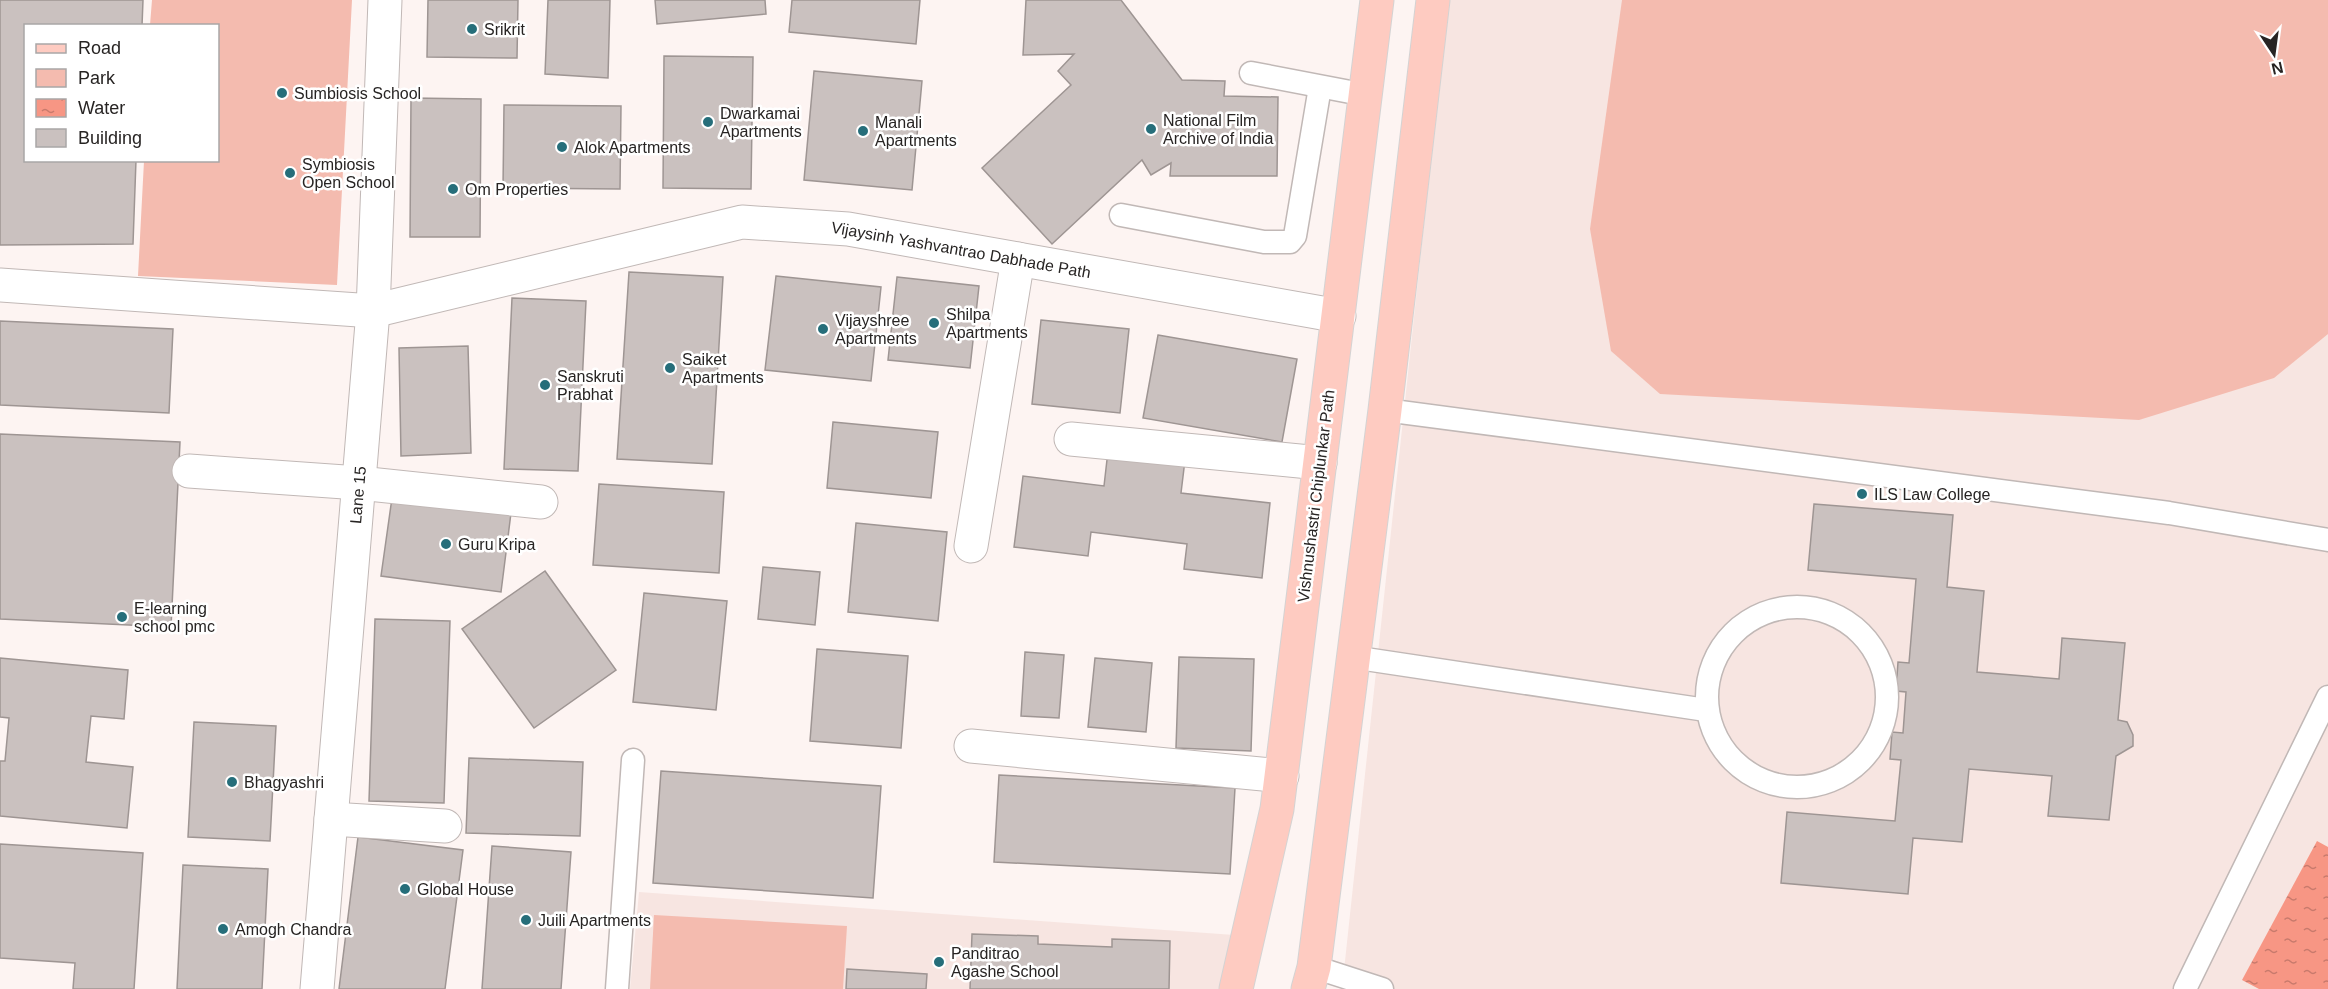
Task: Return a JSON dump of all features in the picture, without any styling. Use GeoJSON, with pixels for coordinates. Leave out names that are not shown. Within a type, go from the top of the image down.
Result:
{"type":"FeatureCollection","features":[{"type":"Feature","properties":{"kind":"main road","name":"Vishnushastri Chiplunkar Path"},"geometry":{"type":"LineString","coordinates":[[1236,989],[1277,809],[1282,776],[1377,0]]}},
{"type":"Feature","properties":{"kind":"main road"},"geometry":{"type":"LineString","coordinates":[[1311,978],[1385,410],[1433,0]]}},
{"type":"Feature","properties":{"kind":"street","name":"Lane 15"},"geometry":{"type":"LineString","coordinates":[[316,989],[374,312],[385,0]]}},
{"type":"Feature","properties":{"kind":"street","name":"Vijaysinh Yashvantrao Dabhade Path"},"geometry":{"type":"LineString","coordinates":[[0,285],[374,312],[742,222],[848,229],[1339,316]]}},
{"type":"Feature","properties":{"kind":"street"},"geometry":{"type":"LineString","coordinates":[[971,546],[1018,259]]}},
{"type":"Feature","properties":{"kind":"street"},"geometry":{"type":"LineString","coordinates":[[1071,439],[1320,463]]}},
{"type":"Feature","properties":{"kind":"street"},"geometry":{"type":"LineString","coordinates":[[189,471],[359,483],[541,502]]}},
{"type":"Feature","properties":{"kind":"street"},"geometry":{"type":"LineString","coordinates":[[971,746],[1282,776]]}},
{"type":"Feature","properties":{"kind":"street"},"geometry":{"type":"LineString","coordinates":[[331,819],[445,826]]}},
{"type":"Feature","properties":{"kind":"lane"},"geometry":{"type":"LineString","coordinates":[[1251,72],[1366,95]]}},
{"type":"Feature","properties":{"kind":"lane"},"geometry":{"type":"LineString","coordinates":[[1121,215],[1264,242],[1290,242],[1295,236],[1320,87]]}},
{"type":"Feature","properties":{"kind":"lane"},"geometry":{"type":"LineString","coordinates":[[1385,410],[2169,513],[2328,540]]}},
{"type":"Feature","properties":{"kind":"lane"},"geometry":{"type":"LineString","coordinates":[[1801,606],[1832,613],[1858,630],[1878,655],[1887,685],[1886,716],[1874,746],[1853,769],[1825,783],[1793,788],[1762,782],[1735,764],[1716,740],[1706,710],[1708,678],[1720,649],[1741,626],[1769,611],[1801,606]]}},
{"type":"Feature","properties":{"kind":"lane"},"geometry":{"type":"LineString","coordinates":[[1352,657],[1706,710]]}},
{"type":"Feature","properties":{"kind":"lane"},"geometry":{"type":"LineString","coordinates":[[2185,989],[2328,697]]}},
{"type":"Feature","properties":{"kind":"lane"},"geometry":{"type":"LineString","coordinates":[[617,989],[633,760]]}},
{"type":"Feature","properties":{"kind":"lane"},"geometry":{"type":"LineString","coordinates":[[1311,978],[1382,989]]}},
{"type":"Feature","properties":{"kind":"shaded area","name":"ILS Law College"},"geometry":{"type":"Polygon","coordinates":[[[1448,0],[2328,0],[2328,989],[1342,989],[1448,0]]]}},
{"type":"Feature","properties":{"kind":"shaded area","name":"Panditrao Agashe School"},"geometry":{"type":"Polygon","coordinates":[[[639,892],[1248,936],[1241,989],[630,989],[639,892]]]}},
{"type":"Feature","properties":{"kind":"green space","name":"Sumbiosis School"},"geometry":{"type":"Polygon","coordinates":[[[152,0],[352,0],[337,285],[138,276],[144,162],[219,162],[219,24],[150,24],[152,0]]]}},
{"type":"Feature","properties":{"kind":"green space"},"geometry":{"type":"Polygon","coordinates":[[[1622,0],[2328,0],[2328,334],[2274,378],[2139,420],[1660,394],[1611,351],[1590,229],[1622,0]]]}},
{"type":"Feature","properties":{"kind":"green space"},"geometry":{"type":"Polygon","coordinates":[[[654,915],[847,926],[843,989],[650,989],[654,915]]]}},
{"type":"Feature","properties":{"kind":"water"},"geometry":{"type":"Polygon","coordinates":[[[2317,841],[2328,847],[2328,989],[2259,989],[2242,980],[2317,841]]]}},
{"type":"Feature","properties":{"kind":"building"},"geometry":{"type":"Polygon","coordinates":[[[0,0],[143,0],[142,24],[24,24],[24,162],[136,162],[133,244],[0,245],[0,0]]]}},
{"type":"Feature","properties":{"kind":"building","name":"Srikrit"},"geometry":{"type":"Polygon","coordinates":[[[428,0],[518,0],[517,58],[427,57],[428,0]]]}},
{"type":"Feature","properties":{"kind":"building"},"geometry":{"type":"Polygon","coordinates":[[[548,0],[610,0],[608,78],[545,74],[548,0]]]}},
{"type":"Feature","properties":{"kind":"building"},"geometry":{"type":"Polygon","coordinates":[[[655,0],[765,0],[766,14],[657,24],[655,0]]]}},
{"type":"Feature","properties":{"kind":"building"},"geometry":{"type":"Polygon","coordinates":[[[792,0],[920,0],[916,44],[789,32],[792,0]]]}},
{"type":"Feature","properties":{"kind":"building","name":"National Film Archive of India"},"geometry":{"type":"Polygon","coordinates":[[[1026,0],[1121,0],[1182,80],[1225,81],[1224,96],[1278,97],[1277,176],[1170,176],[1171,163],[1151,175],[1142,160],[1052,244],[982,168],[1071,85],[1058,71],[1074,54],[1023,55],[1026,0]]]}},
{"type":"Feature","properties":{"kind":"building","name":"Dwarkamai Apartments"},"geometry":{"type":"Polygon","coordinates":[[[664,56],[753,57],[751,189],[663,188],[664,56]]]}},
{"type":"Feature","properties":{"kind":"building","name":"Manali Apartments"},"geometry":{"type":"Polygon","coordinates":[[[814,71],[922,81],[912,190],[804,180],[814,71]]]}},
{"type":"Feature","properties":{"kind":"building"},"geometry":{"type":"Polygon","coordinates":[[[411,98],[481,99],[480,237],[410,237],[411,98]]]}},
{"type":"Feature","properties":{"kind":"building","name":"Alok Apartments"},"geometry":{"type":"Polygon","coordinates":[[[504,105],[621,106],[620,189],[503,188],[504,105]]]}},
{"type":"Feature","properties":{"kind":"building","name":"Saiket Apartments"},"geometry":{"type":"Polygon","coordinates":[[[629,272],[723,277],[712,464],[617,459],[629,272]]]}},
{"type":"Feature","properties":{"kind":"building","name":"Vijayshree Apartments"},"geometry":{"type":"Polygon","coordinates":[[[776,276],[881,287],[871,381],[765,370],[776,276]]]}},
{"type":"Feature","properties":{"kind":"building","name":"Shilpa Apartments"},"geometry":{"type":"Polygon","coordinates":[[[897,277],[979,286],[970,368],[888,360],[897,277]]]}},
{"type":"Feature","properties":{"kind":"building","name":"Sanskruti Prabhat"},"geometry":{"type":"Polygon","coordinates":[[[512,298],[586,301],[578,471],[504,469],[512,298]]]}},
{"type":"Feature","properties":{"kind":"building"},"geometry":{"type":"Polygon","coordinates":[[[1041,320],[1129,329],[1120,413],[1032,404],[1041,320]]]}},
{"type":"Feature","properties":{"kind":"building"},"geometry":{"type":"Polygon","coordinates":[[[0,321],[173,329],[169,413],[0,405],[0,321]]]}},
{"type":"Feature","properties":{"kind":"building"},"geometry":{"type":"Polygon","coordinates":[[[1158,335],[1297,359],[1282,442],[1143,418],[1158,335]]]}},
{"type":"Feature","properties":{"kind":"building"},"geometry":{"type":"Polygon","coordinates":[[[468,346],[471,453],[401,456],[399,348],[468,346]]]}},
{"type":"Feature","properties":{"kind":"building"},"geometry":{"type":"Polygon","coordinates":[[[833,422],[938,432],[931,498],[827,488],[833,422]]]}},
{"type":"Feature","properties":{"kind":"building"},"geometry":{"type":"Polygon","coordinates":[[[0,434],[180,442],[171,627],[0,619],[0,434]]]}},
{"type":"Feature","properties":{"kind":"building"},"geometry":{"type":"Polygon","coordinates":[[[1108,451],[1185,460],[1181,493],[1270,503],[1262,578],[1184,569],[1187,544],[1091,532],[1088,556],[1014,547],[1023,476],[1104,486],[1108,451]]]}},
{"type":"Feature","properties":{"kind":"building"},"geometry":{"type":"Polygon","coordinates":[[[599,484],[724,492],[719,573],[593,565],[599,484]]]}},
{"type":"Feature","properties":{"kind":"building","name":"Guru Kripa"},"geometry":{"type":"Polygon","coordinates":[[[392,498],[511,513],[501,592],[381,576],[392,498]]]}},
{"type":"Feature","properties":{"kind":"building"},"geometry":{"type":"Polygon","coordinates":[[[1814,504],[1953,515],[1947,587],[1984,591],[1977,672],[2059,679],[2062,638],[2125,643],[2118,720],[2127,722],[2133,735],[2133,746],[2116,756],[2109,820],[2048,816],[2052,776],[1969,769],[1962,842],[1913,838],[1908,894],[1781,883],[1787,812],[1895,821],[1901,760],[1890,759],[1892,732],[1903,733],[1906,692],[1896,691],[1898,662],[1909,663],[1916,579],[1808,570],[1814,504]]]}},
{"type":"Feature","properties":{"kind":"building"},"geometry":{"type":"Polygon","coordinates":[[[856,523],[947,532],[938,621],[848,612],[856,523]]]}},
{"type":"Feature","properties":{"kind":"building"},"geometry":{"type":"Polygon","coordinates":[[[763,567],[820,572],[815,625],[758,619],[763,567]]]}},
{"type":"Feature","properties":{"kind":"building"},"geometry":{"type":"Polygon","coordinates":[[[545,571],[616,670],[534,728],[462,629],[545,571]]]}},
{"type":"Feature","properties":{"kind":"building"},"geometry":{"type":"Polygon","coordinates":[[[644,593],[727,601],[716,710],[633,702],[644,593]]]}},
{"type":"Feature","properties":{"kind":"building"},"geometry":{"type":"Polygon","coordinates":[[[375,619],[450,621],[444,803],[369,801],[375,619]]]}},
{"type":"Feature","properties":{"kind":"building"},"geometry":{"type":"Polygon","coordinates":[[[817,649],[908,656],[901,748],[810,741],[817,649]]]}},
{"type":"Feature","properties":{"kind":"building"},"geometry":{"type":"Polygon","coordinates":[[[1025,652],[1064,655],[1059,718],[1021,716],[1025,652]]]}},
{"type":"Feature","properties":{"kind":"building"},"geometry":{"type":"Polygon","coordinates":[[[1179,657],[1254,659],[1251,751],[1176,748],[1179,657]]]}},
{"type":"Feature","properties":{"kind":"building"},"geometry":{"type":"Polygon","coordinates":[[[0,658],[128,670],[124,719],[91,716],[86,762],[133,767],[127,828],[0,816],[0,761],[5,761],[9,718],[0,717],[0,658]]]}},
{"type":"Feature","properties":{"kind":"building"},"geometry":{"type":"Polygon","coordinates":[[[1095,658],[1152,663],[1146,732],[1088,727],[1095,658]]]}},
{"type":"Feature","properties":{"kind":"building","name":"Bhagyashri"},"geometry":{"type":"Polygon","coordinates":[[[194,722],[276,726],[270,841],[188,837],[194,722]]]}},
{"type":"Feature","properties":{"kind":"building"},"geometry":{"type":"Polygon","coordinates":[[[469,758],[583,762],[580,836],[466,833],[469,758]]]}},
{"type":"Feature","properties":{"kind":"building"},"geometry":{"type":"Polygon","coordinates":[[[661,771],[881,786],[873,898],[653,883],[661,771]]]}},
{"type":"Feature","properties":{"kind":"building"},"geometry":{"type":"Polygon","coordinates":[[[999,775],[1235,788],[1230,874],[994,862],[999,775]]]}},
{"type":"Feature","properties":{"kind":"building","name":"Global House"},"geometry":{"type":"Polygon","coordinates":[[[358,837],[463,850],[445,989],[339,989],[358,837]]]}},
{"type":"Feature","properties":{"kind":"building"},"geometry":{"type":"Polygon","coordinates":[[[0,844],[143,853],[134,989],[73,989],[75,963],[0,958],[0,844]]]}},
{"type":"Feature","properties":{"kind":"building","name":"Juili Apartments"},"geometry":{"type":"Polygon","coordinates":[[[492,846],[571,852],[561,989],[482,989],[492,846]]]}},
{"type":"Feature","properties":{"kind":"building","name":"Amogh Chandra"},"geometry":{"type":"Polygon","coordinates":[[[183,865],[268,869],[262,989],[177,989],[183,865]]]}},
{"type":"Feature","properties":{"kind":"building"},"geometry":{"type":"Polygon","coordinates":[[[972,934],[1038,936],[1038,944],[1112,947],[1112,939],[1170,941],[1169,989],[970,989],[972,934]]]}},
{"type":"Feature","properties":{"kind":"building"},"geometry":{"type":"Polygon","coordinates":[[[847,969],[927,974],[926,989],[846,989],[847,969]]]}},
{"type":"Feature","properties":{"kind":"place","name":"Srikrit"},"geometry":{"type":"Point","coordinates":[472,29]}},
{"type":"Feature","properties":{"kind":"place","name":"Sumbiosis School"},"geometry":{"type":"Point","coordinates":[282,93]}},
{"type":"Feature","properties":{"kind":"place","name":"Dwarkamai Apartments"},"geometry":{"type":"Point","coordinates":[708,122]}},
{"type":"Feature","properties":{"kind":"place","name":"National Film Archive of India"},"geometry":{"type":"Point","coordinates":[1151,129]}},
{"type":"Feature","properties":{"kind":"place","name":"Manali Apartments"},"geometry":{"type":"Point","coordinates":[863,131]}},
{"type":"Feature","properties":{"kind":"place","name":"Alok Apartments"},"geometry":{"type":"Point","coordinates":[562,147]}},
{"type":"Feature","properties":{"kind":"place","name":"Symbiosis Open School"},"geometry":{"type":"Point","coordinates":[290,173]}},
{"type":"Feature","properties":{"kind":"place","name":"Om Properties"},"geometry":{"type":"Point","coordinates":[453,189]}},
{"type":"Feature","properties":{"kind":"place","name":"Shilpa Apartments"},"geometry":{"type":"Point","coordinates":[934,323]}},
{"type":"Feature","properties":{"kind":"place","name":"Vijayshree Apartments"},"geometry":{"type":"Point","coordinates":[823,329]}},
{"type":"Feature","properties":{"kind":"place","name":"Saiket Apartments"},"geometry":{"type":"Point","coordinates":[670,368]}},
{"type":"Feature","properties":{"kind":"place","name":"Sanskruti Prabhat"},"geometry":{"type":"Point","coordinates":[545,385]}},
{"type":"Feature","properties":{"kind":"place","name":"ILS Law College"},"geometry":{"type":"Point","coordinates":[1862,494]}},
{"type":"Feature","properties":{"kind":"place","name":"Guru Kripa"},"geometry":{"type":"Point","coordinates":[446,544]}},
{"type":"Feature","properties":{"kind":"place","name":"E-learning school pmc"},"geometry":{"type":"Point","coordinates":[122,617]}},
{"type":"Feature","properties":{"kind":"place","name":"Bhagyashri"},"geometry":{"type":"Point","coordinates":[232,782]}},
{"type":"Feature","properties":{"kind":"place","name":"Global House"},"geometry":{"type":"Point","coordinates":[405,889]}},
{"type":"Feature","properties":{"kind":"place","name":"Juili Apartments"},"geometry":{"type":"Point","coordinates":[526,920]}},
{"type":"Feature","properties":{"kind":"place","name":"Amogh Chandra"},"geometry":{"type":"Point","coordinates":[223,929]}},
{"type":"Feature","properties":{"kind":"place","name":"Panditrao Agashe School"},"geometry":{"type":"Point","coordinates":[939,962]}}]}
